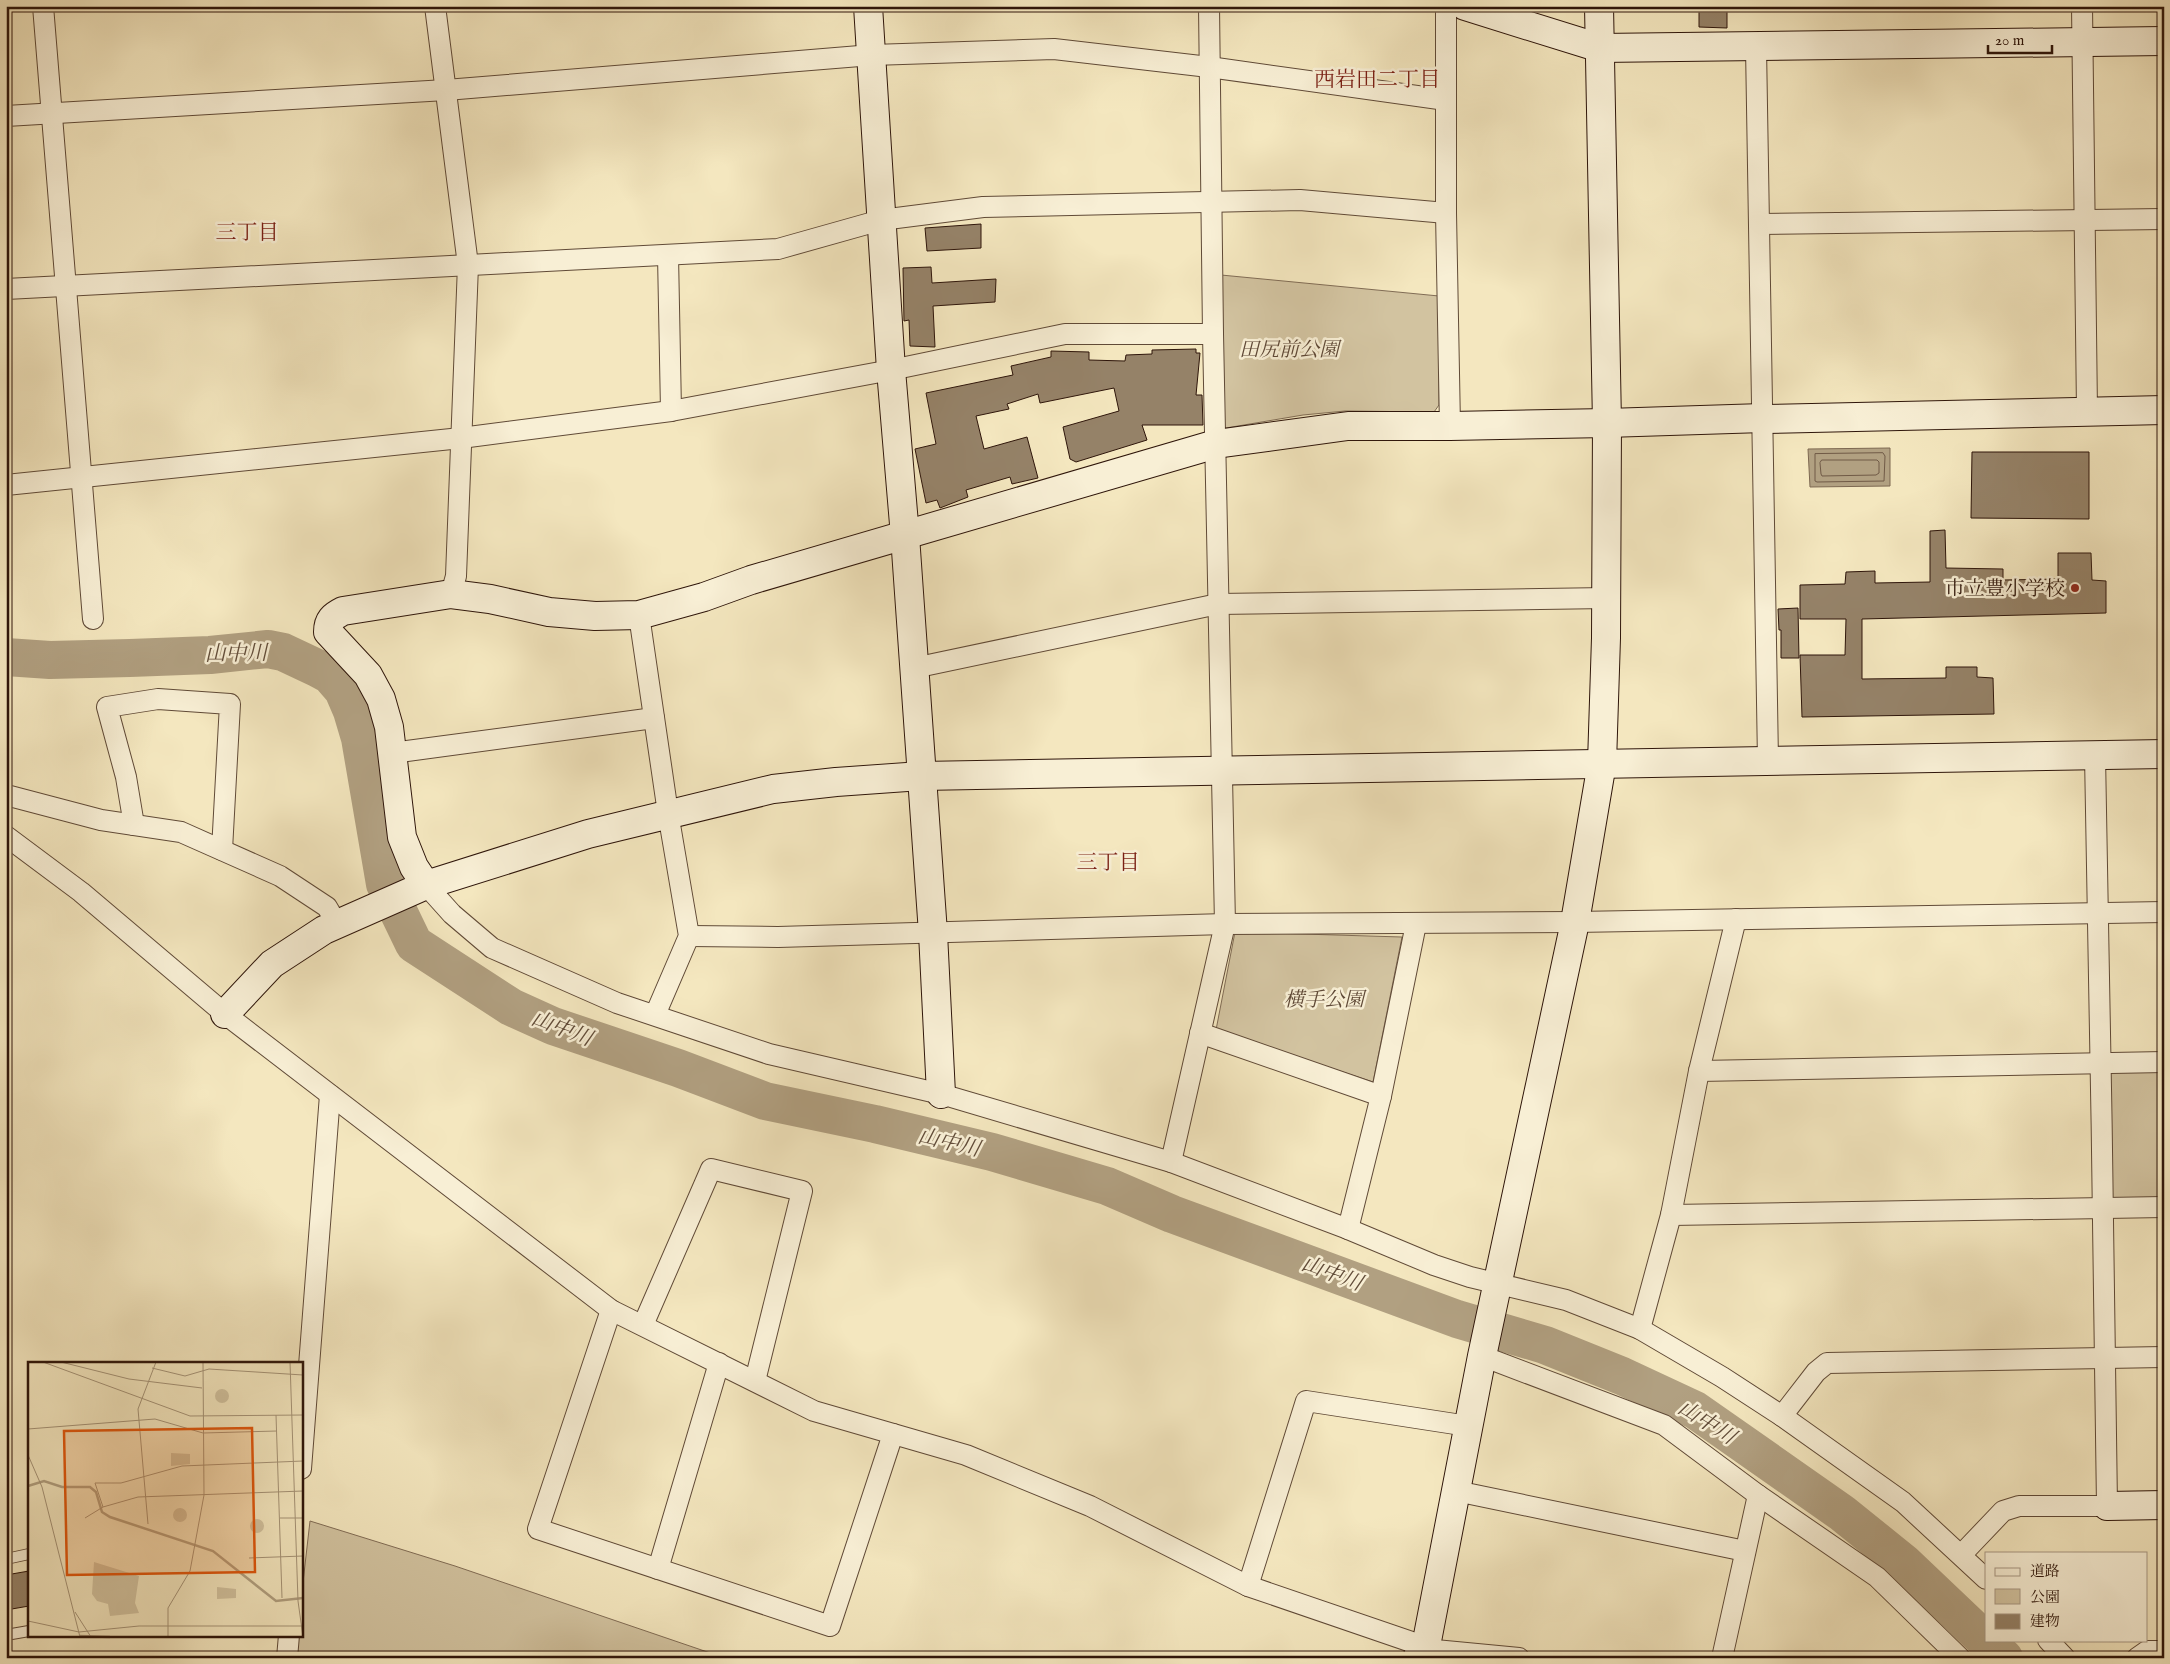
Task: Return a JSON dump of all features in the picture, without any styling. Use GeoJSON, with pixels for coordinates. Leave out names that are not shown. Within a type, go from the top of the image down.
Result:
{"type":"FeatureCollection","features":[{"type":"Feature","properties":{"kind":"street"},"geometry":{"type":"LineString","coordinates":[[43,6],[67,286],[92,619]]}},
{"type":"Feature","properties":{"kind":"street"},"geometry":{"type":"LineString","coordinates":[[435,6],[468,265],[456,576],[451,594]]}},
{"type":"Feature","properties":{"kind":"street"},"geometry":{"type":"LineString","coordinates":[[868,6],[891,370],[905,536],[933,933],[941,1094]]}},
{"type":"Feature","properties":{"kind":"street"},"geometry":{"type":"LineString","coordinates":[[1171,1162],[1225,924],[1213,334],[1209,6]]}},
{"type":"Feature","properties":{"kind":"street"},"geometry":{"type":"LineString","coordinates":[[1446,6],[1446,213],[1450,426]]}},
{"type":"Feature","properties":{"kind":"street"},"geometry":{"type":"LineString","coordinates":[[1465,6],[1600,48],[1756,48],[2164,41]]}},
{"type":"Feature","properties":{"kind":"street"},"geometry":{"type":"LineString","coordinates":[[1421,1652],[1575,922],[1602,763],[1607,598],[1607,423],[1599,6]]}},
{"type":"Feature","properties":{"kind":"street"},"geometry":{"type":"LineString","coordinates":[[2082,6],[2087,411]]}},
{"type":"Feature","properties":{"kind":"street"},"geometry":{"type":"LineString","coordinates":[[1756,48],[1768,761]]}},
{"type":"Feature","properties":{"kind":"street"},"geometry":{"type":"LineString","coordinates":[[6,116],[446,90],[872,55],[1054,49],[1209,67],[1446,100]]}},
{"type":"Feature","properties":{"kind":"street"},"geometry":{"type":"LineString","coordinates":[[6,289],[778,249],[882,220],[983,207],[1300,200],[1446,213]]}},
{"type":"Feature","properties":{"kind":"street"},"geometry":{"type":"LineString","coordinates":[[1760,224],[2164,219]]}},
{"type":"Feature","properties":{"kind":"street"},"geometry":{"type":"LineString","coordinates":[[668,254],[671,410]]}},
{"type":"Feature","properties":{"kind":"street"},"geometry":{"type":"LineString","coordinates":[[6,485],[461,438],[671,410],[891,370],[1065,334],[1213,334]]}},
{"type":"Feature","properties":{"kind":"street"},"geometry":{"type":"LineString","coordinates":[[1985,1578],[1962,1554],[1903,1502],[1782,1416],[1722,1377],[1640,1329],[1566,1300],[1497,1287],[1434,1265],[1348,1229],[1171,1162],[941,1094],[769,1054],[617,1003],[492,948],[452,914],[426,886],[414,867],[402,837],[389,727],[381,699],[368,675],[328,632],[328,625],[333,616],[343,611],[451,594],[490,599],[550,612],[595,616],[639,615],[704,597],[751,580],[1216,444],[1348,426],[1607,423],[2164,410]]}},
{"type":"Feature","properties":{"kind":"street"},"geometry":{"type":"LineString","coordinates":[[914,668],[1218,604],[1607,598]]}},
{"type":"Feature","properties":{"kind":"street"},"geometry":{"type":"LineString","coordinates":[[639,615],[668,813],[689,936],[655,1015]]}},
{"type":"Feature","properties":{"kind":"street"},"geometry":{"type":"LineString","coordinates":[[134,825],[126,777],[107,707],[158,700],[230,704],[222,850]]}},
{"type":"Feature","properties":{"kind":"street"},"geometry":{"type":"LineString","coordinates":[[392,753],[654,718]]}},
{"type":"Feature","properties":{"kind":"street"},"geometry":{"type":"LineString","coordinates":[[225,1014],[272,964],[324,930],[426,886],[588,834],[773,789],[921,776],[2164,754]]}},
{"type":"Feature","properties":{"kind":"street"},"geometry":{"type":"LineString","coordinates":[[2095,755],[2099,1063],[2104,1208],[2106,1506]]}},
{"type":"Feature","properties":{"kind":"street"},"geometry":{"type":"LineString","coordinates":[[6,795],[101,820],[182,832],[280,876],[327,907],[337,924]]}},
{"type":"Feature","properties":{"kind":"street"},"geometry":{"type":"LineString","coordinates":[[6,836],[81,892],[225,1014],[611,1310],[814,1411],[966,1455],[1090,1506],[1248,1586],[1421,1652],[1435,1650],[1519,1658]]}},
{"type":"Feature","properties":{"kind":"street"},"geometry":{"type":"LineString","coordinates":[[689,936],[778,937],[1225,924],[1575,922],[2164,912]]}},
{"type":"Feature","properties":{"kind":"street"},"geometry":{"type":"LineString","coordinates":[[1640,1329],[1671,1215],[1700,1071],[1736,919]]}},
{"type":"Feature","properties":{"kind":"street"},"geometry":{"type":"LineString","coordinates":[[1348,1229],[1380,1096],[1416,924]]}},
{"type":"Feature","properties":{"kind":"street"},"geometry":{"type":"LineString","coordinates":[[1200,1033],[1380,1096]]}},
{"type":"Feature","properties":{"kind":"street"},"geometry":{"type":"LineString","coordinates":[[1700,1071],[2164,1062]]}},
{"type":"Feature","properties":{"kind":"street"},"geometry":{"type":"LineString","coordinates":[[302,1456],[330,1095]]}},
{"type":"Feature","properties":{"kind":"street"},"geometry":{"type":"LineString","coordinates":[[643,1326],[712,1169],[802,1191],[754,1381]]}},
{"type":"Feature","properties":{"kind":"street"},"geometry":{"type":"LineString","coordinates":[[1671,1215],[2164,1207]]}},
{"type":"Feature","properties":{"kind":"street"},"geometry":{"type":"LineString","coordinates":[[611,1310],[538,1529],[830,1626],[892,1434]]}},
{"type":"Feature","properties":{"kind":"street"},"geometry":{"type":"LineString","coordinates":[[1483,1352],[1664,1425],[1758,1494],[1877,1577],[1960,1658]]}},
{"type":"Feature","properties":{"kind":"street"},"geometry":{"type":"LineString","coordinates":[[1782,1416],[1816,1372],[1827,1363],[2164,1357]]}},
{"type":"Feature","properties":{"kind":"street"},"geometry":{"type":"LineString","coordinates":[[658,1569],[719,1363]]}},
{"type":"Feature","properties":{"kind":"street"},"geometry":{"type":"LineString","coordinates":[[1248,1586],[1306,1401],[1468,1426]]}},
{"type":"Feature","properties":{"kind":"street"},"geometry":{"type":"LineString","coordinates":[[1456,1491],[1745,1551]]}},
{"type":"Feature","properties":{"kind":"street"},"geometry":{"type":"LineString","coordinates":[[1722,1658],[1758,1494]]}},
{"type":"Feature","properties":{"kind":"street"},"geometry":{"type":"LineString","coordinates":[[1962,1554],[2003,1511],[2019,1506],[2164,1505]]}},
{"type":"Feature","properties":{"kind":"street"},"geometry":{"type":"LineString","coordinates":[[287,1658],[289,1636]]}},
{"type":"Feature","properties":{"kind":"street"},"geometry":{"type":"LineString","coordinates":[[2050,1642],[2066,1658]]}},
{"type":"Feature","properties":{"kind":"street"},"geometry":{"type":"LineString","coordinates":[[2137,1658],[2147,1651],[2164,1651]]}},
{"type":"Feature","properties":{"kind":"lane"},"geometry":{"type":"LineString","coordinates":[[6,1559],[28,1554]]}},
{"type":"Feature","properties":{"kind":"lane"},"geometry":{"type":"LineString","coordinates":[[6,1635],[28,1631]]}},
{"type":"Feature","properties":{"kind":"green space","name":"田尻前公園"},"geometry":{"type":"Polygon","coordinates":[[[1221,275],[1439,296],[1439,405],[1434,412],[1345,411],[1303,415],[1226,428],[1222,424],[1221,275]]]}},
{"type":"Feature","properties":{"kind":"green space","name":"横手公園"},"geometry":{"type":"Polygon","coordinates":[[[1235,932],[1402,937],[1373,1082],[1216,1030],[1235,932]]]}},
{"type":"Feature","properties":{"kind":"green space"},"geometry":{"type":"Polygon","coordinates":[[[2164,1070],[2164,1200],[2112,1201],[2110,1072],[2164,1070]]]}},
{"type":"Feature","properties":{"kind":"green space"},"geometry":{"type":"Polygon","coordinates":[[[310,1521],[455,1566],[725,1658],[295,1658],[297,1636],[302,1636],[302,1591],[310,1521]]]}},
{"type":"Feature","properties":{"kind":"water"},"geometry":{"type":"Polygon","coordinates":[[[1890,448],[1890,486],[1810,487],[1808,449],[1890,448]]]}},
{"type":"Feature","properties":{"kind":"building"},"geometry":{"type":"Polygon","coordinates":[[[1699,10],[1727,11],[1727,28],[1699,27],[1699,10]]]}},
{"type":"Feature","properties":{"kind":"building"},"geometry":{"type":"Polygon","coordinates":[[[981,224],[981,248],[927,251],[925,228],[981,224]]]}},
{"type":"Feature","properties":{"kind":"building"},"geometry":{"type":"Polygon","coordinates":[[[931,267],[932,283],[996,279],[995,302],[933,306],[935,347],[910,346],[909,320],[904,321],[903,268],[931,267]]]}},
{"type":"Feature","properties":{"kind":"building"},"geometry":{"type":"Polygon","coordinates":[[[1196,349],[1196,353],[1200,353],[1196,395],[1202,395],[1203,425],[1142,425],[1147,440],[1076,462],[1070,459],[1063,427],[1119,411],[1114,388],[1040,403],[1038,394],[1007,404],[1009,409],[976,416],[984,449],[1027,437],[1038,478],[1012,484],[1010,477],[966,490],[968,497],[940,508],[937,500],[926,503],[915,449],[936,444],[926,393],[1013,375],[1011,366],[1051,357],[1051,351],[1089,352],[1089,360],[1125,361],[1126,355],[1152,354],[1152,350],[1196,349]]]}},
{"type":"Feature","properties":{"kind":"building"},"geometry":{"type":"Polygon","coordinates":[[[1972,452],[2089,452],[2089,519],[1971,518],[1972,452]]]}},
{"type":"Feature","properties":{"kind":"building"},"geometry":{"type":"Polygon","coordinates":[[[1945,530],[1946,568],[2003,569],[2003,580],[2058,579],[2058,553],[2091,553],[2092,580],[2106,581],[2106,613],[1862,619],[1862,679],[1946,678],[1946,667],[1977,667],[1977,677],[1993,678],[1994,714],[1802,717],[1800,655],[1845,655],[1846,619],[1800,619],[1800,585],[1845,584],[1846,572],[1875,571],[1875,583],[1930,582],[1930,531],[1945,530]]]}},
{"type":"Feature","properties":{"kind":"building"},"geometry":{"type":"Polygon","coordinates":[[[1798,608],[1799,658],[1781,658],[1781,630],[1779,630],[1778,609],[1798,608]]]}},
{"type":"Feature","properties":{"kind":"building"},"geometry":{"type":"Polygon","coordinates":[[[28,1571],[28,1606],[6,1610],[6,1575],[28,1571]]]}},
{"type":"Feature","properties":{"kind":"waterway","name":"山中川"},"geometry":{"type":"LineString","coordinates":[[6,657],[50,660],[130,658],[210,655],[268,649],[283,652],[317,668],[330,675],[343,690],[352,711],[360,738],[385,884],[414,944],[511,1007],[553,1026],[678,1068],[765,1101],[875,1124],[992,1152],[1107,1186],[1172,1214],[1457,1319],[1545,1345],[1622,1376],[1695,1410],[1842,1513],[1904,1563],[1985,1640]]}},
{"type":"Feature","properties":{"kind":"waterway","name":"山中川"},"geometry":{"type":"LineString","coordinates":[[1987,1642],[2004,1658]]}},
{"type":"Feature","properties":{"kind":"place","name":"市立豊小学校"},"geometry":{"type":"Point","coordinates":[2075,588]}},
{"type":"Feature","properties":{"kind":"district","name":"西岩田二丁目"},"geometry":{"type":"Point","coordinates":[1377,79]}},
{"type":"Feature","properties":{"kind":"district","name":"三丁目"},"geometry":{"type":"Point","coordinates":[247,232]}},
{"type":"Feature","properties":{"kind":"district","name":"三丁目"},"geometry":{"type":"Point","coordinates":[1108,862]}}]}
